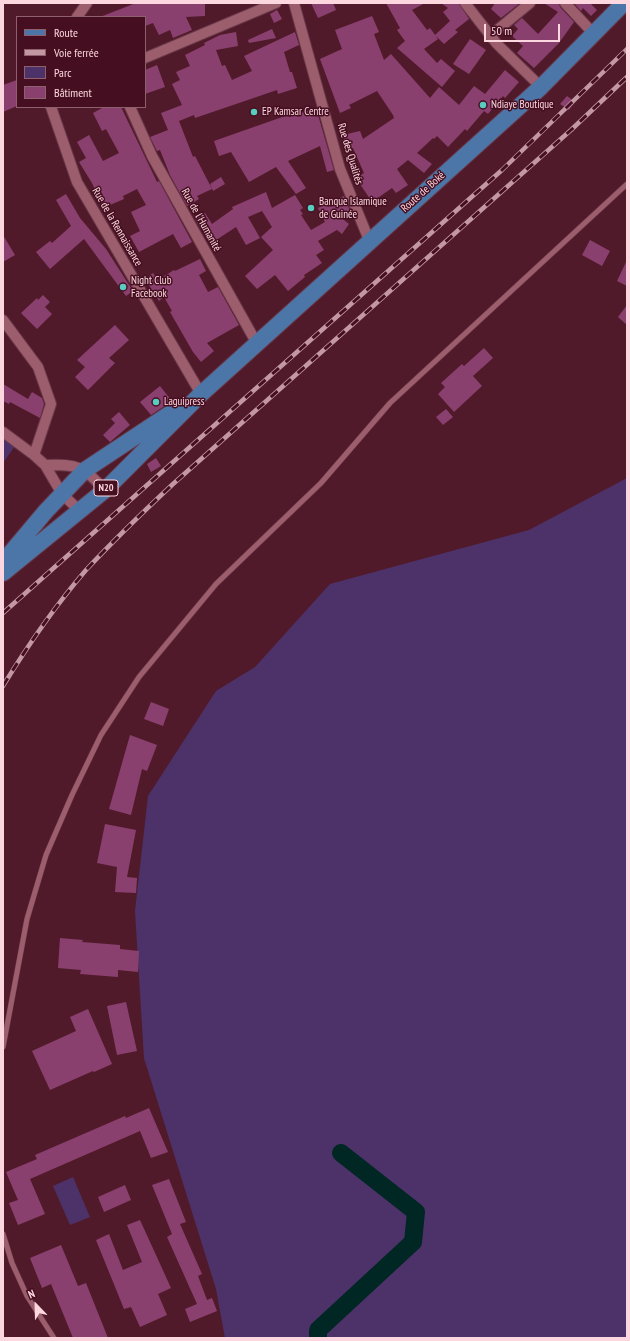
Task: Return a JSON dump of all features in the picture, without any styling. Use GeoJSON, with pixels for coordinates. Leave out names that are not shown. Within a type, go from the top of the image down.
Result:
{"type":"FeatureCollection","features":[{"type":"Feature","properties":{"kind":"main road","name":"Route de Boké"},"geometry":{"type":"LineString","coordinates":[[201,394],[256,342],[541,87],[624,3]]}},
{"type":"Feature","properties":{"kind":"main road","name":"N20"},"geometry":{"type":"LineString","coordinates":[[3,562],[62,494],[85,470],[201,394]]}},
{"type":"Feature","properties":{"kind":"main road","name":"N20"},"geometry":{"type":"LineString","coordinates":[[3,573],[105,490],[201,394]]}},
{"type":"Feature","properties":{"kind":"street"},"geometry":{"type":"LineString","coordinates":[[78,16],[87,3]]}},
{"type":"Feature","properties":{"kind":"street"},"geometry":{"type":"LineString","coordinates":[[146,58],[276,3]]}},
{"type":"Feature","properties":{"kind":"street","name":"Rue des Qualités"},"geometry":{"type":"LineString","coordinates":[[294,3],[340,169],[369,240]]}},
{"type":"Feature","properties":{"kind":"street"},"geometry":{"type":"LineString","coordinates":[[465,3],[490,36],[541,87]]}},
{"type":"Feature","properties":{"kind":"street"},"geometry":{"type":"LineString","coordinates":[[490,36],[530,3]]}},
{"type":"Feature","properties":{"kind":"street"},"geometry":{"type":"LineString","coordinates":[[565,3],[593,33]]}},
{"type":"Feature","properties":{"kind":"street","name":"Rue de la Rennaissance"},"geometry":{"type":"LineString","coordinates":[[51,108],[77,182],[201,394]]}},
{"type":"Feature","properties":{"kind":"street","name":"Rue de l'Humanité"},"geometry":{"type":"LineString","coordinates":[[130,108],[152,156],[256,342]]}},
{"type":"Feature","properties":{"kind":"street"},"geometry":{"type":"LineString","coordinates":[[3,320],[38,367],[51,404],[34,455]]}},
{"type":"Feature","properties":{"kind":"street"},"geometry":{"type":"LineString","coordinates":[[3,432],[45,465],[54,484],[80,511]]}},
{"type":"Feature","properties":{"kind":"street"},"geometry":{"type":"LineString","coordinates":[[45,465],[73,466],[85,470],[105,490]]}},
{"type":"Feature","properties":{"kind":"lane"},"geometry":{"type":"LineString","coordinates":[[3,1047],[27,919],[46,856],[101,735],[139,677],[216,584],[321,483],[390,402],[627,184]]}},
{"type":"Feature","properties":{"kind":"lane"},"geometry":{"type":"LineString","coordinates":[[3,1234],[12,1263],[27,1296],[54,1338]]}},
{"type":"Feature","properties":{"kind":"green space"},"geometry":{"type":"Polygon","coordinates":[[[3,437],[15,446],[3,463],[3,437]]]}},
{"type":"Feature","properties":{"kind":"green space"},"geometry":{"type":"Polygon","coordinates":[[[627,478],[627,1338],[225,1338],[216,1289],[144,1058],[135,911],[148,796],[216,691],[255,667],[330,584],[529,530],[627,478]]]}},
{"type":"Feature","properties":{"kind":"green space"},"geometry":{"type":"Polygon","coordinates":[[[73,1177],[90,1217],[70,1225],[53,1186],[73,1177]]]}},
{"type":"Feature","properties":{"kind":"building"},"geometry":{"type":"Polygon","coordinates":[[[136,3],[205,3],[205,16],[186,17],[192,30],[173,38],[170,30],[159,35],[153,23],[146,26],[146,16],[103,16],[136,3]]]}},
{"type":"Feature","properties":{"kind":"building"},"geometry":{"type":"Polygon","coordinates":[[[311,3],[333,3],[336,10],[318,18],[311,3]]]}},
{"type":"Feature","properties":{"kind":"building"},"geometry":{"type":"Polygon","coordinates":[[[386,3],[425,3],[412,10],[427,30],[430,28],[438,39],[424,49],[437,63],[441,59],[455,71],[442,87],[397,48],[405,41],[397,30],[400,28],[386,3]]]}},
{"type":"Feature","properties":{"kind":"building"},"geometry":{"type":"Polygon","coordinates":[[[441,3],[459,3],[469,19],[455,30],[458,32],[444,44],[435,35],[450,21],[443,12],[448,8],[441,3]]]}},
{"type":"Feature","properties":{"kind":"building"},"geometry":{"type":"Polygon","coordinates":[[[495,3],[520,3],[501,18],[491,9],[495,3]]]}},
{"type":"Feature","properties":{"kind":"building"},"geometry":{"type":"Polygon","coordinates":[[[544,3],[559,3],[560,7],[574,22],[559,43],[534,68],[517,53],[523,46],[512,36],[518,29],[514,25],[522,18],[538,34],[558,12],[544,3]]]}},
{"type":"Feature","properties":{"kind":"building"},"geometry":{"type":"Polygon","coordinates":[[[574,3],[590,3],[597,10],[591,16],[583,8],[581,11],[574,3]]]}},
{"type":"Feature","properties":{"kind":"building"},"geometry":{"type":"Polygon","coordinates":[[[277,10],[282,19],[274,23],[270,14],[277,10]]]}},
{"type":"Feature","properties":{"kind":"building"},"geometry":{"type":"Polygon","coordinates":[[[372,16],[379,32],[374,34],[384,60],[391,54],[430,98],[439,87],[459,105],[474,86],[485,94],[505,70],[519,82],[505,98],[503,96],[488,114],[484,111],[467,131],[465,129],[448,147],[437,136],[434,139],[433,138],[417,153],[432,164],[424,173],[408,160],[397,169],[408,185],[396,193],[392,188],[372,202],[356,178],[364,173],[353,148],[346,150],[343,135],[360,131],[363,139],[394,118],[393,115],[377,91],[349,105],[351,108],[340,113],[320,59],[342,49],[335,30],[372,16]]]}},
{"type":"Feature","properties":{"kind":"building"},"geometry":{"type":"Polygon","coordinates":[[[272,29],[276,38],[249,43],[248,40],[272,29]]]}},
{"type":"Feature","properties":{"kind":"building"},"geometry":{"type":"Polygon","coordinates":[[[236,32],[238,46],[216,50],[222,66],[225,65],[232,80],[252,71],[244,56],[295,32],[299,45],[284,52],[297,88],[278,94],[277,90],[195,118],[194,115],[179,121],[193,157],[195,156],[212,189],[197,196],[199,199],[187,206],[170,175],[160,150],[157,151],[150,137],[168,130],[161,113],[182,105],[172,84],[180,80],[176,72],[190,66],[185,55],[205,45],[204,43],[220,35],[236,32]]]}},
{"type":"Feature","properties":{"kind":"building"},"geometry":{"type":"Polygon","coordinates":[[[470,39],[486,50],[469,74],[453,64],[470,39]]]}},
{"type":"Feature","properties":{"kind":"building"},"geometry":{"type":"Polygon","coordinates":[[[157,65],[165,87],[146,94],[146,70],[157,65]]]}},
{"type":"Feature","properties":{"kind":"building"},"geometry":{"type":"Polygon","coordinates":[[[16,80],[16,106],[3,112],[3,85],[16,80]]]}},
{"type":"Feature","properties":{"kind":"building"},"geometry":{"type":"Polygon","coordinates":[[[567,96],[575,102],[569,110],[560,104],[567,96]]]}},
{"type":"Feature","properties":{"kind":"building"},"geometry":{"type":"Polygon","coordinates":[[[102,108],[121,108],[157,182],[159,181],[192,242],[181,248],[173,234],[139,252],[130,236],[140,231],[131,212],[146,205],[137,189],[123,196],[124,199],[103,208],[92,183],[79,162],[86,158],[77,142],[89,135],[103,161],[119,153],[106,129],[102,131],[93,113],[102,108]]]}},
{"type":"Feature","properties":{"kind":"building"},"geometry":{"type":"Polygon","coordinates":[[[316,108],[334,170],[327,172],[320,146],[288,161],[306,188],[296,194],[276,167],[249,182],[231,152],[219,156],[214,141],[288,115],[289,117],[316,108]]]}},
{"type":"Feature","properties":{"kind":"building"},"geometry":{"type":"Polygon","coordinates":[[[221,177],[225,184],[213,191],[210,184],[221,177]]]}},
{"type":"Feature","properties":{"kind":"building"},"geometry":{"type":"Polygon","coordinates":[[[266,192],[272,208],[295,195],[303,208],[300,210],[303,214],[301,215],[311,230],[325,222],[318,208],[344,196],[350,211],[339,216],[349,224],[342,234],[337,230],[318,241],[324,250],[316,255],[322,263],[304,275],[305,277],[288,291],[275,275],[257,289],[245,276],[273,250],[261,237],[272,227],[262,211],[248,217],[260,238],[246,245],[236,227],[210,244],[195,219],[205,213],[212,224],[233,209],[232,207],[266,192]]]}},
{"type":"Feature","properties":{"kind":"building"},"geometry":{"type":"Polygon","coordinates":[[[66,194],[80,218],[106,249],[133,291],[126,296],[84,239],[50,269],[36,252],[50,241],[52,243],[71,226],[56,200],[66,194]]]}},
{"type":"Feature","properties":{"kind":"building"},"geometry":{"type":"Polygon","coordinates":[[[3,235],[15,255],[3,262],[3,235]]]}},
{"type":"Feature","properties":{"kind":"building"},"geometry":{"type":"Polygon","coordinates":[[[590,240],[610,251],[602,266],[582,255],[590,240]]]}},
{"type":"Feature","properties":{"kind":"building"},"geometry":{"type":"Polygon","coordinates":[[[200,259],[206,271],[199,275],[208,292],[218,287],[239,325],[207,343],[214,351],[201,362],[193,352],[170,312],[172,311],[164,297],[159,301],[145,279],[153,273],[158,280],[174,270],[175,271],[200,259]]]}},
{"type":"Feature","properties":{"kind":"building"},"geometry":{"type":"Polygon","coordinates":[[[627,260],[627,286],[617,281],[627,260]]]}},
{"type":"Feature","properties":{"kind":"building"},"geometry":{"type":"Polygon","coordinates":[[[43,295],[50,302],[45,307],[52,314],[37,329],[21,313],[37,298],[38,300],[43,295]]]}},
{"type":"Feature","properties":{"kind":"building"},"geometry":{"type":"Polygon","coordinates":[[[627,305],[627,325],[618,317],[627,305]]]}},
{"type":"Feature","properties":{"kind":"building"},"geometry":{"type":"Polygon","coordinates":[[[115,325],[129,340],[109,358],[115,363],[88,390],[75,377],[85,367],[77,360],[115,325]]]}},
{"type":"Feature","properties":{"kind":"building"},"geometry":{"type":"Polygon","coordinates":[[[484,348],[493,358],[473,376],[482,386],[454,412],[438,394],[445,387],[441,383],[462,364],[464,366],[484,348]]]}},
{"type":"Feature","properties":{"kind":"building"},"geometry":{"type":"Polygon","coordinates":[[[3,384],[28,399],[32,392],[42,398],[44,404],[40,418],[10,402],[9,404],[3,401],[3,384]]]}},
{"type":"Feature","properties":{"kind":"building","name":"Laguipress"},"geometry":{"type":"Polygon","coordinates":[[[160,386],[172,401],[151,415],[140,402],[160,386]]]}},
{"type":"Feature","properties":{"kind":"building"},"geometry":{"type":"Polygon","coordinates":[[[446,409],[453,417],[443,425],[436,417],[446,409]]]}},
{"type":"Feature","properties":{"kind":"building"},"geometry":{"type":"Polygon","coordinates":[[[119,412],[130,425],[110,442],[103,435],[115,423],[111,419],[119,412]]]}},
{"type":"Feature","properties":{"kind":"building"},"geometry":{"type":"Polygon","coordinates":[[[156,458],[161,466],[151,472],[147,464],[156,458]]]}},
{"type":"Feature","properties":{"kind":"building"},"geometry":{"type":"Polygon","coordinates":[[[151,702],[169,709],[163,726],[144,719],[151,702]]]}},
{"type":"Feature","properties":{"kind":"building"},"geometry":{"type":"Polygon","coordinates":[[[130,735],[157,745],[147,771],[142,769],[131,815],[109,809],[130,735]]]}},
{"type":"Feature","properties":{"kind":"building"},"geometry":{"type":"Polygon","coordinates":[[[105,824],[136,830],[127,877],[137,878],[136,893],[115,892],[117,867],[97,863],[105,824]]]}},
{"type":"Feature","properties":{"kind":"building"},"geometry":{"type":"Polygon","coordinates":[[[60,938],[83,940],[82,942],[120,945],[120,949],[139,951],[138,972],[118,970],[118,977],[80,974],[81,970],[58,968],[60,938]]]}},
{"type":"Feature","properties":{"kind":"building"},"geometry":{"type":"Polygon","coordinates":[[[126,1002],[137,1051],[117,1055],[107,1006],[126,1002]]]}},
{"type":"Feature","properties":{"kind":"building"},"geometry":{"type":"Polygon","coordinates":[[[88,1009],[112,1064],[50,1090],[32,1051],[76,1031],[70,1017],[88,1009]]]}},
{"type":"Feature","properties":{"kind":"building"},"geometry":{"type":"Polygon","coordinates":[[[149,1108],[168,1152],[151,1158],[140,1131],[30,1179],[45,1214],[18,1225],[9,1203],[18,1200],[6,1172],[37,1159],[35,1155],[125,1116],[126,1118],[149,1108]]]}},
{"type":"Feature","properties":{"kind":"building"},"geometry":{"type":"Polygon","coordinates":[[[169,1179],[186,1222],[180,1224],[202,1274],[198,1276],[207,1300],[212,1298],[217,1311],[190,1322],[185,1309],[197,1304],[167,1237],[172,1234],[152,1185],[169,1179]]]}},
{"type":"Feature","properties":{"kind":"building"},"geometry":{"type":"Polygon","coordinates":[[[125,1185],[131,1200],[104,1212],[98,1197],[125,1185]]]}},
{"type":"Feature","properties":{"kind":"building"},"geometry":{"type":"Polygon","coordinates":[[[140,1220],[171,1288],[158,1294],[167,1315],[140,1327],[131,1307],[124,1309],[96,1240],[109,1234],[123,1270],[142,1262],[127,1225],[140,1220]]]}},
{"type":"Feature","properties":{"kind":"building"},"geometry":{"type":"Polygon","coordinates":[[[61,1245],[78,1286],[86,1283],[108,1338],[73,1338],[51,1284],[42,1288],[30,1258],[61,1245]]]}},
{"type":"Feature","properties":{"kind":"waterway"},"geometry":{"type":"LineString","coordinates":[[318,1338],[318,1330],[413,1242],[416,1212],[341,1153]]}},
{"type":"Feature","properties":{"kind":"railway"},"geometry":{"type":"LineString","coordinates":[[3,613],[502,170],[627,49]]}},
{"type":"Feature","properties":{"kind":"railway"},"geometry":{"type":"LineString","coordinates":[[3,686],[32,641],[63,598],[86,570],[129,526],[173,484],[571,130],[627,77]]}},
{"type":"Feature","properties":{"kind":"place","name":"Ndiaye Boutique"},"geometry":{"type":"Point","coordinates":[483,105]}},
{"type":"Feature","properties":{"kind":"place","name":"EP Kamsar Centre"},"geometry":{"type":"Point","coordinates":[254,112]}},
{"type":"Feature","properties":{"kind":"place","name":"Banque Islamique de Guinée"},"geometry":{"type":"Point","coordinates":[311,208]}},
{"type":"Feature","properties":{"kind":"place","name":"Night Club Facebook"},"geometry":{"type":"Point","coordinates":[123,287]}},
{"type":"Feature","properties":{"kind":"place","name":"Laguipress"},"geometry":{"type":"Point","coordinates":[156,402]}}]}
